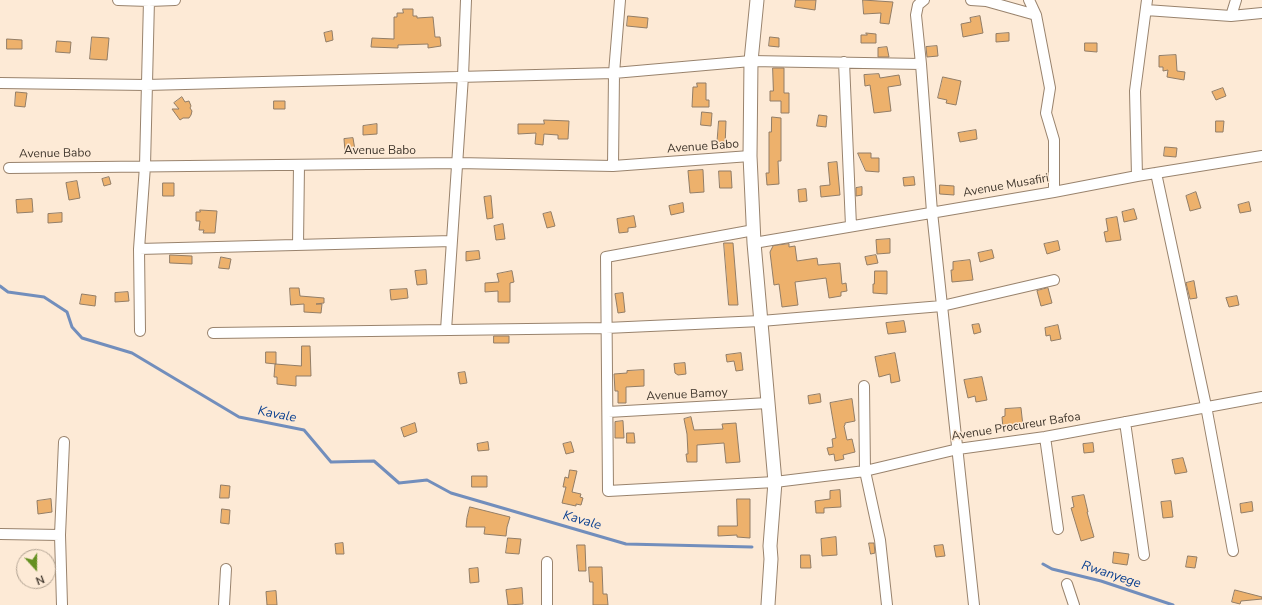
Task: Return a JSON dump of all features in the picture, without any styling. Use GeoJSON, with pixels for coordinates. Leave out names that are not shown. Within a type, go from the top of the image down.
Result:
{"type":"FeatureCollection","features":[{"type":"Feature","properties":{"kind":"main road"},"geometry":{"type":"LineString","coordinates":[[757,0],[752,61],[750,156],[754,236],[775,482],[770,546],[771,559],[768,605]]}},
{"type":"Feature","properties":{"kind":"street"},"geometry":{"type":"LineString","coordinates":[[118,0],[176,0]]}},
{"type":"Feature","properties":{"kind":"street"},"geometry":{"type":"LineString","coordinates":[[140,331],[139,249],[145,166],[149,0]]}},
{"type":"Feature","properties":{"kind":"street"},"geometry":{"type":"LineString","coordinates":[[446,330],[463,76],[466,0]]}},
{"type":"Feature","properties":{"kind":"street"},"geometry":{"type":"LineString","coordinates":[[613,166],[614,72],[620,0]]}},
{"type":"Feature","properties":{"kind":"street"},"geometry":{"type":"LineString","coordinates":[[924,0],[918,5],[916,15],[932,212],[974,605]]}},
{"type":"Feature","properties":{"kind":"street"},"geometry":{"type":"LineString","coordinates":[[971,0],[986,1],[1036,15]]}},
{"type":"Feature","properties":{"kind":"street"},"geometry":{"type":"LineString","coordinates":[[1029,0],[1036,15],[1050,88],[1046,113],[1054,140],[1054,192]]}},
{"type":"Feature","properties":{"kind":"street"},"geometry":{"type":"LineString","coordinates":[[1231,16],[1236,0]]}},
{"type":"Feature","properties":{"kind":"street"},"geometry":{"type":"LineString","coordinates":[[1137,176],[1135,91],[1146,5],[1231,16],[1262,13]]}},
{"type":"Feature","properties":{"kind":"street"},"geometry":{"type":"LineString","coordinates":[[0,83],[146,85],[614,72],[752,61],[921,64]]}},
{"type":"Feature","properties":{"kind":"street"},"geometry":{"type":"LineString","coordinates":[[844,62],[851,226]]}},
{"type":"Feature","properties":{"kind":"street","name":"Avenue Babo"},"geometry":{"type":"LineString","coordinates":[[9,168],[457,163],[613,166],[750,156]]}},
{"type":"Feature","properties":{"kind":"street","name":"Avenue Musafiri"},"geometry":{"type":"LineString","coordinates":[[606,328],[606,257],[754,236],[851,226],[1054,192],[1137,176],[1262,156]]}},
{"type":"Feature","properties":{"kind":"street"},"geometry":{"type":"LineString","coordinates":[[298,245],[299,165]]}},
{"type":"Feature","properties":{"kind":"street"},"geometry":{"type":"LineString","coordinates":[[1156,173],[1206,406],[1233,551]]}},
{"type":"Feature","properties":{"kind":"street"},"geometry":{"type":"LineString","coordinates":[[139,249],[452,241]]}},
{"type":"Feature","properties":{"kind":"street"},"geometry":{"type":"LineString","coordinates":[[213,333],[606,328],[761,321],[942,306],[1054,280]]}},
{"type":"Feature","properties":{"kind":"street"},"geometry":{"type":"LineString","coordinates":[[606,328],[608,412]]}},
{"type":"Feature","properties":{"kind":"street"},"geometry":{"type":"LineString","coordinates":[[864,386],[866,471],[880,540],[887,605]]}},
{"type":"Feature","properties":{"kind":"street","name":"Avenue Procureur Bafoa"},"geometry":{"type":"LineString","coordinates":[[608,412],[608,491],[775,482],[866,471],[958,449],[1045,437],[1206,406],[1262,397]]}},
{"type":"Feature","properties":{"kind":"street","name":"Avenue Bamoy"},"geometry":{"type":"LineString","coordinates":[[608,412],[768,403]]}},
{"type":"Feature","properties":{"kind":"street"},"geometry":{"type":"LineString","coordinates":[[1126,422],[1144,555]]}},
{"type":"Feature","properties":{"kind":"street"},"geometry":{"type":"LineString","coordinates":[[1045,437],[1058,529]]}},
{"type":"Feature","properties":{"kind":"street"},"geometry":{"type":"LineString","coordinates":[[62,605],[60,535],[64,442]]}},
{"type":"Feature","properties":{"kind":"street"},"geometry":{"type":"LineString","coordinates":[[0,534],[60,535]]}},
{"type":"Feature","properties":{"kind":"street"},"geometry":{"type":"LineString","coordinates":[[547,562],[547,605]]}},
{"type":"Feature","properties":{"kind":"street"},"geometry":{"type":"LineString","coordinates":[[224,605],[226,569]]}},
{"type":"Feature","properties":{"kind":"street"},"geometry":{"type":"LineString","coordinates":[[1067,584],[1074,605]]}},
{"type":"Feature","properties":{"kind":"building"},"geometry":{"type":"Polygon","coordinates":[[[796,0],[816,0],[815,10],[795,7],[796,0]]]}},
{"type":"Feature","properties":{"kind":"building"},"geometry":{"type":"Polygon","coordinates":[[[863,0],[893,2],[889,24],[880,23],[881,13],[864,14],[863,0]]]}},
{"type":"Feature","properties":{"kind":"building"},"geometry":{"type":"Polygon","coordinates":[[[403,9],[413,9],[413,16],[417,16],[417,18],[433,17],[435,37],[440,37],[441,46],[428,48],[428,44],[398,45],[398,48],[371,47],[372,38],[394,39],[394,17],[397,17],[397,13],[403,13],[403,9]]]}},
{"type":"Feature","properties":{"kind":"building"},"geometry":{"type":"Polygon","coordinates":[[[628,16],[648,18],[647,28],[627,26],[628,16]]]}},
{"type":"Feature","properties":{"kind":"building"},"geometry":{"type":"Polygon","coordinates":[[[980,16],[983,33],[963,37],[961,24],[971,22],[970,18],[980,16]]]}},
{"type":"Feature","properties":{"kind":"building"},"geometry":{"type":"Polygon","coordinates":[[[332,31],[333,40],[326,42],[324,33],[332,31]]]}},
{"type":"Feature","properties":{"kind":"building"},"geometry":{"type":"Polygon","coordinates":[[[866,33],[876,34],[876,43],[861,43],[861,35],[867,35],[866,33]]]}},
{"type":"Feature","properties":{"kind":"building"},"geometry":{"type":"Polygon","coordinates":[[[1009,33],[1009,41],[996,42],[996,34],[1009,33]]]}},
{"type":"Feature","properties":{"kind":"building"},"geometry":{"type":"Polygon","coordinates":[[[92,37],[109,38],[107,60],[90,59],[92,37]]]}},
{"type":"Feature","properties":{"kind":"building"},"geometry":{"type":"Polygon","coordinates":[[[770,37],[779,38],[779,47],[769,46],[770,37]]]}},
{"type":"Feature","properties":{"kind":"building"},"geometry":{"type":"Polygon","coordinates":[[[7,39],[22,40],[22,49],[7,49],[7,39]]]}},
{"type":"Feature","properties":{"kind":"building"},"geometry":{"type":"Polygon","coordinates":[[[57,41],[71,42],[70,53],[56,52],[57,41]]]}},
{"type":"Feature","properties":{"kind":"building"},"geometry":{"type":"Polygon","coordinates":[[[1085,43],[1097,43],[1097,52],[1085,51],[1085,43]]]}},
{"type":"Feature","properties":{"kind":"building"},"geometry":{"type":"Polygon","coordinates":[[[937,46],[938,56],[927,57],[926,47],[937,46]]]}},
{"type":"Feature","properties":{"kind":"building"},"geometry":{"type":"Polygon","coordinates":[[[887,47],[889,57],[878,57],[878,48],[887,47]]]}},
{"type":"Feature","properties":{"kind":"building"},"geometry":{"type":"Polygon","coordinates":[[[1176,55],[1177,71],[1185,72],[1184,80],[1167,77],[1168,70],[1163,71],[1163,67],[1159,67],[1159,56],[1176,55]]]}},
{"type":"Feature","properties":{"kind":"building"},"geometry":{"type":"Polygon","coordinates":[[[773,68],[784,68],[784,93],[789,93],[789,113],[781,113],[781,101],[770,101],[770,91],[773,91],[773,68]]]}},
{"type":"Feature","properties":{"kind":"building"},"geometry":{"type":"Polygon","coordinates":[[[879,74],[880,78],[899,75],[901,85],[888,87],[891,111],[874,113],[870,85],[865,86],[864,75],[879,74]]]}},
{"type":"Feature","properties":{"kind":"building"},"geometry":{"type":"Polygon","coordinates":[[[943,77],[961,81],[956,105],[946,103],[947,100],[938,98],[943,77]]]}},
{"type":"Feature","properties":{"kind":"building"},"geometry":{"type":"Polygon","coordinates":[[[697,83],[706,83],[706,100],[709,100],[709,107],[692,107],[693,87],[697,87],[697,83]]]}},
{"type":"Feature","properties":{"kind":"building"},"geometry":{"type":"Polygon","coordinates":[[[1223,88],[1226,96],[1216,100],[1212,92],[1223,88]]]}},
{"type":"Feature","properties":{"kind":"building"},"geometry":{"type":"Polygon","coordinates":[[[16,92],[27,93],[25,107],[15,106],[16,92]]]}},
{"type":"Feature","properties":{"kind":"building"},"geometry":{"type":"Polygon","coordinates":[[[182,97],[185,102],[189,101],[192,111],[189,118],[183,118],[180,120],[172,109],[179,109],[174,103],[182,97]]]}},
{"type":"Feature","properties":{"kind":"building"},"geometry":{"type":"Polygon","coordinates":[[[274,101],[285,101],[285,109],[274,109],[274,101]]]}},
{"type":"Feature","properties":{"kind":"building"},"geometry":{"type":"Polygon","coordinates":[[[702,112],[712,113],[711,126],[701,125],[702,112]]]}},
{"type":"Feature","properties":{"kind":"building"},"geometry":{"type":"Polygon","coordinates":[[[819,115],[827,116],[826,127],[817,126],[819,115]]]}},
{"type":"Feature","properties":{"kind":"building"},"geometry":{"type":"Polygon","coordinates":[[[772,117],[781,118],[781,161],[778,161],[779,184],[767,185],[766,173],[769,173],[769,132],[771,132],[772,117]]]}},
{"type":"Feature","properties":{"kind":"building"},"geometry":{"type":"Polygon","coordinates":[[[544,120],[569,121],[568,139],[558,139],[558,135],[544,134],[543,145],[535,144],[536,133],[518,134],[518,124],[544,124],[544,120]]]}},
{"type":"Feature","properties":{"kind":"building"},"geometry":{"type":"Polygon","coordinates":[[[719,121],[726,121],[725,147],[717,147],[719,121]]]}},
{"type":"Feature","properties":{"kind":"building"},"geometry":{"type":"Polygon","coordinates":[[[1216,121],[1224,121],[1223,132],[1216,132],[1216,121]]]}},
{"type":"Feature","properties":{"kind":"building"},"geometry":{"type":"Polygon","coordinates":[[[377,124],[377,134],[363,135],[363,126],[377,124]]]}},
{"type":"Feature","properties":{"kind":"building"},"geometry":{"type":"Polygon","coordinates":[[[976,130],[977,139],[960,142],[958,133],[976,130]]]}},
{"type":"Feature","properties":{"kind":"building"},"geometry":{"type":"Polygon","coordinates":[[[353,138],[355,150],[345,151],[344,139],[353,138]]]}},
{"type":"Feature","properties":{"kind":"building"},"geometry":{"type":"Polygon","coordinates":[[[1165,147],[1177,148],[1176,157],[1164,156],[1165,147]]]}},
{"type":"Feature","properties":{"kind":"building"},"geometry":{"type":"Polygon","coordinates":[[[858,153],[871,153],[871,158],[879,158],[879,172],[866,171],[858,153]]]}},
{"type":"Feature","properties":{"kind":"building"},"geometry":{"type":"Polygon","coordinates":[[[837,162],[840,195],[821,197],[820,186],[830,185],[828,163],[837,162]]]}},
{"type":"Feature","properties":{"kind":"building"},"geometry":{"type":"Polygon","coordinates":[[[703,170],[704,192],[690,193],[688,171],[703,170]]]}},
{"type":"Feature","properties":{"kind":"building"},"geometry":{"type":"Polygon","coordinates":[[[719,171],[731,171],[732,188],[720,188],[719,171]]]}},
{"type":"Feature","properties":{"kind":"building"},"geometry":{"type":"Polygon","coordinates":[[[109,177],[111,184],[104,186],[102,179],[109,177]]]}},
{"type":"Feature","properties":{"kind":"building"},"geometry":{"type":"Polygon","coordinates":[[[914,177],[915,185],[904,186],[903,178],[914,177]]]}},
{"type":"Feature","properties":{"kind":"building"},"geometry":{"type":"Polygon","coordinates":[[[77,181],[80,198],[69,200],[66,183],[77,181]]]}},
{"type":"Feature","properties":{"kind":"building"},"geometry":{"type":"Polygon","coordinates":[[[163,183],[174,183],[174,196],[163,196],[163,183]]]}},
{"type":"Feature","properties":{"kind":"building"},"geometry":{"type":"Polygon","coordinates":[[[940,185],[954,186],[954,195],[940,194],[940,185]]]}},
{"type":"Feature","properties":{"kind":"building"},"geometry":{"type":"Polygon","coordinates":[[[862,187],[862,195],[856,196],[856,188],[862,187]]]}},
{"type":"Feature","properties":{"kind":"building"},"geometry":{"type":"Polygon","coordinates":[[[806,189],[807,201],[799,202],[798,190],[806,189]]]}},
{"type":"Feature","properties":{"kind":"building"},"geometry":{"type":"Polygon","coordinates":[[[1196,192],[1201,208],[1190,211],[1186,196],[1196,192]]]}},
{"type":"Feature","properties":{"kind":"building"},"geometry":{"type":"Polygon","coordinates":[[[491,196],[493,218],[487,219],[484,197],[491,196]]]}},
{"type":"Feature","properties":{"kind":"building"},"geometry":{"type":"Polygon","coordinates":[[[32,199],[33,212],[17,213],[16,200],[32,199]]]}},
{"type":"Feature","properties":{"kind":"building"},"geometry":{"type":"Polygon","coordinates":[[[1249,202],[1251,211],[1240,213],[1238,205],[1249,202]]]}},
{"type":"Feature","properties":{"kind":"building"},"geometry":{"type":"Polygon","coordinates":[[[683,203],[684,212],[671,215],[669,206],[683,203]]]}},
{"type":"Feature","properties":{"kind":"building"},"geometry":{"type":"Polygon","coordinates":[[[1134,209],[1137,219],[1124,222],[1122,212],[1134,209]]]}},
{"type":"Feature","properties":{"kind":"building"},"geometry":{"type":"Polygon","coordinates":[[[200,210],[217,211],[215,233],[203,233],[204,230],[199,230],[200,221],[196,221],[196,212],[200,212],[200,210]]]}},
{"type":"Feature","properties":{"kind":"building"},"geometry":{"type":"Polygon","coordinates":[[[551,212],[555,226],[547,228],[543,214],[551,212]]]}},
{"type":"Feature","properties":{"kind":"building"},"geometry":{"type":"Polygon","coordinates":[[[62,213],[62,222],[48,223],[48,214],[62,213]]]}},
{"type":"Feature","properties":{"kind":"building"},"geometry":{"type":"Polygon","coordinates":[[[634,216],[636,227],[628,228],[628,232],[619,233],[617,219],[634,216]]]}},
{"type":"Feature","properties":{"kind":"building"},"geometry":{"type":"Polygon","coordinates":[[[1117,217],[1121,240],[1106,242],[1104,232],[1108,231],[1106,219],[1117,217]]]}},
{"type":"Feature","properties":{"kind":"building"},"geometry":{"type":"Polygon","coordinates":[[[503,224],[505,239],[496,240],[494,226],[503,224]]]}},
{"type":"Feature","properties":{"kind":"building"},"geometry":{"type":"Polygon","coordinates":[[[890,239],[890,253],[877,254],[876,240],[890,239]]]}},
{"type":"Feature","properties":{"kind":"building"},"geometry":{"type":"Polygon","coordinates":[[[1058,241],[1060,250],[1047,254],[1044,244],[1058,241]]]}},
{"type":"Feature","properties":{"kind":"building"},"geometry":{"type":"Polygon","coordinates":[[[724,243],[733,243],[738,305],[729,305],[724,243]]]}},
{"type":"Feature","properties":{"kind":"building"},"geometry":{"type":"Polygon","coordinates":[[[789,244],[789,247],[795,246],[797,261],[817,258],[818,265],[840,263],[842,284],[846,283],[847,291],[841,292],[841,296],[829,298],[826,278],[795,282],[798,305],[782,307],[779,284],[774,285],[770,252],[773,246],[789,244]]]}},
{"type":"Feature","properties":{"kind":"building"},"geometry":{"type":"Polygon","coordinates":[[[992,250],[994,258],[980,262],[978,253],[992,250]]]}},
{"type":"Feature","properties":{"kind":"building"},"geometry":{"type":"Polygon","coordinates":[[[479,251],[480,259],[466,261],[466,252],[479,251]]]}},
{"type":"Feature","properties":{"kind":"building"},"geometry":{"type":"Polygon","coordinates":[[[170,255],[192,256],[192,264],[170,263],[170,255]]]}},
{"type":"Feature","properties":{"kind":"building"},"geometry":{"type":"Polygon","coordinates":[[[876,255],[878,263],[867,265],[865,257],[876,255]]]}},
{"type":"Feature","properties":{"kind":"building"},"geometry":{"type":"Polygon","coordinates":[[[221,257],[231,259],[229,269],[219,268],[221,257]]]}},
{"type":"Feature","properties":{"kind":"building"},"geometry":{"type":"Polygon","coordinates":[[[970,260],[973,280],[952,282],[951,270],[953,270],[953,262],[970,260]]]}},
{"type":"Feature","properties":{"kind":"building"},"geometry":{"type":"Polygon","coordinates":[[[426,270],[427,284],[417,285],[415,271],[426,270]]]}},
{"type":"Feature","properties":{"kind":"building"},"geometry":{"type":"Polygon","coordinates":[[[512,271],[514,282],[510,283],[510,302],[498,302],[498,291],[485,292],[485,283],[499,282],[497,274],[512,271]]]}},
{"type":"Feature","properties":{"kind":"building"},"geometry":{"type":"Polygon","coordinates":[[[875,271],[887,271],[887,294],[873,293],[875,271]]]}},
{"type":"Feature","properties":{"kind":"building"},"geometry":{"type":"Polygon","coordinates":[[[1194,281],[1197,298],[1190,299],[1186,283],[1194,281]]]}},
{"type":"Feature","properties":{"kind":"building"},"geometry":{"type":"Polygon","coordinates":[[[290,288],[299,288],[300,296],[324,298],[324,303],[316,304],[322,304],[321,313],[304,312],[304,304],[291,305],[290,288]]]}},
{"type":"Feature","properties":{"kind":"building"},"geometry":{"type":"Polygon","coordinates":[[[1048,288],[1052,303],[1041,306],[1037,291],[1048,288]]]}},
{"type":"Feature","properties":{"kind":"building"},"geometry":{"type":"Polygon","coordinates":[[[407,289],[408,298],[391,300],[390,290],[407,289]]]}},
{"type":"Feature","properties":{"kind":"building"},"geometry":{"type":"Polygon","coordinates":[[[128,292],[129,301],[115,302],[115,293],[128,292]]]}},
{"type":"Feature","properties":{"kind":"building"},"geometry":{"type":"Polygon","coordinates":[[[623,293],[625,312],[618,313],[615,294],[623,293]]]}},
{"type":"Feature","properties":{"kind":"building"},"geometry":{"type":"Polygon","coordinates":[[[82,294],[96,296],[95,306],[80,304],[82,294]]]}},
{"type":"Feature","properties":{"kind":"building"},"geometry":{"type":"Polygon","coordinates":[[[1237,296],[1239,305],[1229,307],[1226,298],[1237,296]]]}},
{"type":"Feature","properties":{"kind":"building"},"geometry":{"type":"Polygon","coordinates":[[[904,321],[906,332],[888,334],[886,323],[904,321]]]}},
{"type":"Feature","properties":{"kind":"building"},"geometry":{"type":"Polygon","coordinates":[[[979,324],[981,332],[974,334],[972,325],[979,324]]]}},
{"type":"Feature","properties":{"kind":"building"},"geometry":{"type":"Polygon","coordinates":[[[1058,325],[1061,339],[1051,341],[1050,335],[1046,336],[1045,328],[1058,325]]]}},
{"type":"Feature","properties":{"kind":"building"},"geometry":{"type":"Polygon","coordinates":[[[494,336],[509,336],[509,343],[494,343],[494,336]]]}},
{"type":"Feature","properties":{"kind":"building"},"geometry":{"type":"Polygon","coordinates":[[[302,346],[310,346],[311,376],[296,376],[296,386],[277,384],[277,377],[274,377],[275,364],[301,366],[302,346]]]}},
{"type":"Feature","properties":{"kind":"building"},"geometry":{"type":"Polygon","coordinates":[[[266,352],[276,352],[276,364],[266,363],[266,352]]]}},
{"type":"Feature","properties":{"kind":"building"},"geometry":{"type":"Polygon","coordinates":[[[741,353],[743,370],[736,371],[734,361],[727,362],[726,355],[741,353]]]}},
{"type":"Feature","properties":{"kind":"building"},"geometry":{"type":"Polygon","coordinates":[[[895,353],[900,381],[891,383],[890,374],[879,377],[875,357],[895,353]]]}},
{"type":"Feature","properties":{"kind":"building"},"geometry":{"type":"Polygon","coordinates":[[[685,363],[686,374],[678,375],[675,373],[674,364],[685,363]]]}},
{"type":"Feature","properties":{"kind":"building"},"geometry":{"type":"Polygon","coordinates":[[[644,370],[644,386],[626,387],[626,403],[618,403],[618,391],[615,391],[614,374],[627,373],[627,371],[644,370]]]}},
{"type":"Feature","properties":{"kind":"building"},"geometry":{"type":"Polygon","coordinates":[[[465,372],[467,383],[460,384],[458,373],[465,372]]]}},
{"type":"Feature","properties":{"kind":"building"},"geometry":{"type":"Polygon","coordinates":[[[982,377],[987,400],[976,402],[975,396],[968,398],[964,380],[982,377]]]}},
{"type":"Feature","properties":{"kind":"building"},"geometry":{"type":"Polygon","coordinates":[[[820,394],[821,402],[809,404],[808,396],[820,394]]]}},
{"type":"Feature","properties":{"kind":"building"},"geometry":{"type":"Polygon","coordinates":[[[852,399],[855,421],[845,423],[844,426],[847,440],[852,439],[855,452],[843,455],[844,459],[835,461],[834,454],[829,455],[827,448],[833,447],[832,439],[836,438],[830,403],[852,399]]]}},
{"type":"Feature","properties":{"kind":"building"},"geometry":{"type":"Polygon","coordinates":[[[1021,408],[1023,426],[1003,428],[1002,417],[1005,416],[1005,409],[1021,408]]]}},
{"type":"Feature","properties":{"kind":"building"},"geometry":{"type":"Polygon","coordinates":[[[691,417],[694,430],[723,429],[722,424],[736,423],[740,462],[726,463],[724,443],[697,445],[697,462],[687,462],[687,434],[684,419],[691,417]]]}},
{"type":"Feature","properties":{"kind":"building"},"geometry":{"type":"Polygon","coordinates":[[[623,421],[624,438],[615,438],[615,422],[623,421]]]}},
{"type":"Feature","properties":{"kind":"building"},"geometry":{"type":"Polygon","coordinates":[[[415,423],[417,432],[404,437],[401,428],[415,423]]]}},
{"type":"Feature","properties":{"kind":"building"},"geometry":{"type":"Polygon","coordinates":[[[627,433],[634,433],[635,443],[627,443],[627,433]]]}},
{"type":"Feature","properties":{"kind":"building"},"geometry":{"type":"Polygon","coordinates":[[[488,442],[489,450],[478,451],[477,444],[488,442]]]}},
{"type":"Feature","properties":{"kind":"building"},"geometry":{"type":"Polygon","coordinates":[[[571,442],[574,452],[566,454],[563,444],[571,442]]]}},
{"type":"Feature","properties":{"kind":"building"},"geometry":{"type":"Polygon","coordinates":[[[1093,443],[1094,452],[1084,453],[1083,444],[1093,443]]]}},
{"type":"Feature","properties":{"kind":"building"},"geometry":{"type":"Polygon","coordinates":[[[1183,458],[1187,472],[1175,474],[1172,460],[1183,458]]]}},
{"type":"Feature","properties":{"kind":"building"},"geometry":{"type":"Polygon","coordinates":[[[570,470],[577,471],[572,492],[581,494],[580,497],[583,498],[581,505],[576,504],[576,506],[562,503],[566,487],[563,487],[565,477],[568,478],[570,470]]]}},
{"type":"Feature","properties":{"kind":"building"},"geometry":{"type":"Polygon","coordinates":[[[472,476],[487,476],[487,487],[472,487],[472,476]]]}},
{"type":"Feature","properties":{"kind":"building"},"geometry":{"type":"Polygon","coordinates":[[[221,485],[230,486],[229,498],[220,498],[221,485]]]}},
{"type":"Feature","properties":{"kind":"building"},"geometry":{"type":"Polygon","coordinates":[[[840,490],[841,507],[824,508],[824,513],[816,513],[815,501],[830,499],[830,491],[840,490]]]}},
{"type":"Feature","properties":{"kind":"building"},"geometry":{"type":"Polygon","coordinates":[[[1084,495],[1094,537],[1081,541],[1071,508],[1074,507],[1072,497],[1084,495]]]}},
{"type":"Feature","properties":{"kind":"building"},"geometry":{"type":"Polygon","coordinates":[[[51,499],[52,512],[38,514],[37,501],[51,499]]]}},
{"type":"Feature","properties":{"kind":"building"},"geometry":{"type":"Polygon","coordinates":[[[737,499],[750,499],[750,538],[737,537],[737,535],[718,536],[718,526],[737,526],[737,499]]]}},
{"type":"Feature","properties":{"kind":"building"},"geometry":{"type":"Polygon","coordinates":[[[1171,501],[1173,517],[1163,518],[1161,502],[1171,501]]]}},
{"type":"Feature","properties":{"kind":"building"},"geometry":{"type":"Polygon","coordinates":[[[1252,502],[1253,511],[1241,513],[1240,504],[1252,502]]]}},
{"type":"Feature","properties":{"kind":"building"},"geometry":{"type":"Polygon","coordinates":[[[470,507],[510,517],[506,536],[484,534],[485,527],[466,527],[470,507]]]}},
{"type":"Feature","properties":{"kind":"building"},"geometry":{"type":"Polygon","coordinates":[[[222,509],[230,510],[229,524],[221,523],[222,509]]]}},
{"type":"Feature","properties":{"kind":"building"},"geometry":{"type":"Polygon","coordinates":[[[836,537],[837,555],[822,556],[821,539],[836,537]]]}},
{"type":"Feature","properties":{"kind":"building"},"geometry":{"type":"Polygon","coordinates":[[[508,538],[521,539],[519,554],[506,553],[508,538]]]}},
{"type":"Feature","properties":{"kind":"building"},"geometry":{"type":"Polygon","coordinates":[[[343,543],[344,554],[336,554],[335,544],[343,543]]]}},
{"type":"Feature","properties":{"kind":"building"},"geometry":{"type":"Polygon","coordinates":[[[869,543],[874,543],[875,553],[871,554],[869,543]]]}},
{"type":"Feature","properties":{"kind":"building"},"geometry":{"type":"Polygon","coordinates":[[[577,545],[585,545],[586,571],[579,571],[577,545]]]}},
{"type":"Feature","properties":{"kind":"building"},"geometry":{"type":"Polygon","coordinates":[[[943,545],[945,556],[936,557],[934,546],[943,545]]]}},
{"type":"Feature","properties":{"kind":"building"},"geometry":{"type":"Polygon","coordinates":[[[1114,552],[1129,554],[1127,565],[1113,563],[1114,552]]]}},
{"type":"Feature","properties":{"kind":"building"},"geometry":{"type":"Polygon","coordinates":[[[801,555],[810,555],[811,568],[801,568],[801,555]]]}},
{"type":"Feature","properties":{"kind":"building"},"geometry":{"type":"Polygon","coordinates":[[[1188,556],[1197,557],[1195,568],[1186,567],[1188,556]]]}},
{"type":"Feature","properties":{"kind":"building"},"geometry":{"type":"Polygon","coordinates":[[[589,567],[602,567],[603,594],[607,594],[608,605],[593,605],[593,582],[590,582],[589,567]]]}},
{"type":"Feature","properties":{"kind":"building"},"geometry":{"type":"Polygon","coordinates":[[[478,568],[479,582],[470,583],[469,569],[478,568]]]}},
{"type":"Feature","properties":{"kind":"building"},"geometry":{"type":"Polygon","coordinates":[[[522,588],[523,604],[508,605],[506,590],[522,588]]]}},
{"type":"Feature","properties":{"kind":"building"},"geometry":{"type":"Polygon","coordinates":[[[1235,590],[1262,597],[1262,599],[1241,601],[1240,604],[1232,602],[1235,590]]]}},
{"type":"Feature","properties":{"kind":"building"},"geometry":{"type":"Polygon","coordinates":[[[276,591],[277,605],[267,605],[266,592],[276,591]]]}},
{"type":"Feature","properties":{"kind":"waterway","name":"Kavale"},"geometry":{"type":"LineString","coordinates":[[0,286],[8,292],[44,297],[67,312],[72,327],[82,338],[132,353],[239,417],[304,430],[331,462],[374,461],[399,483],[427,480],[451,493],[626,544],[752,547]]}},
{"type":"Feature","properties":{"kind":"waterway","name":"Rwanyege"},"geometry":{"type":"LineString","coordinates":[[1043,564],[1052,569],[1101,581],[1173,605]]}}]}
